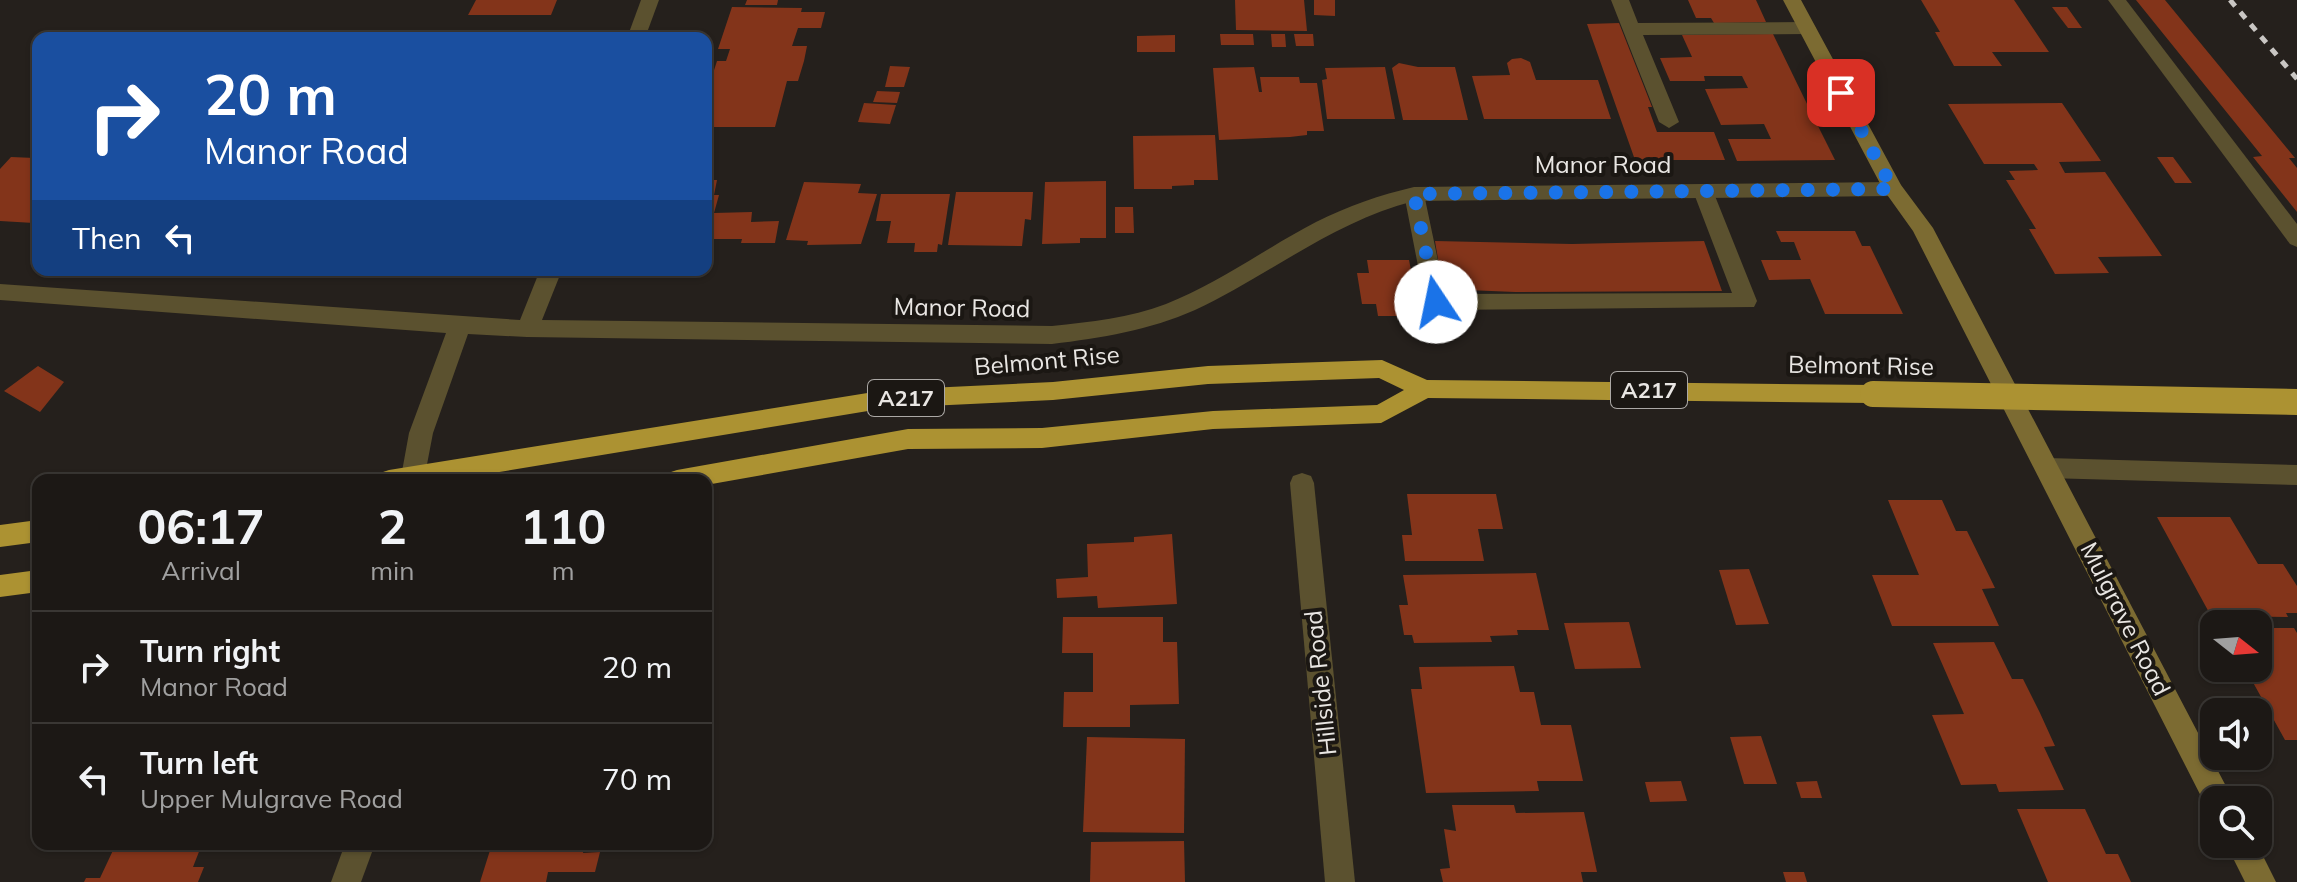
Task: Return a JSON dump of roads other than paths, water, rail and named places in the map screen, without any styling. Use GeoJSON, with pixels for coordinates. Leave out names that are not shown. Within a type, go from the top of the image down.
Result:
{"type":"FeatureCollection","features":[{"type":"Feature","properties":{"kind":"highway","name":"Belmont Rise"},"geometry":{"type":"LineString","coordinates":[[431,474],[886,399],[1053,391],[1208,375],[1382,369],[1424,389],[2297,402]]}},
{"type":"Feature","properties":{"kind":"highway","name":"A217"},"geometry":{"type":"LineString","coordinates":[[711,474],[908,439],[1042,438],[1213,420],[1381,414],[1424,389]]}},
{"type":"Feature","properties":{"kind":"highway"},"geometry":{"type":"LineString","coordinates":[[0,536],[32,532]]}},
{"type":"Feature","properties":{"kind":"highway"},"geometry":{"type":"LineString","coordinates":[[0,586],[32,582]]}},
{"type":"Feature","properties":{"kind":"street"},"geometry":{"type":"LineString","coordinates":[[638,32],[650,0]]}},
{"type":"Feature","properties":{"kind":"street"},"geometry":{"type":"LineString","coordinates":[[1620,0],[1669,122]]}},
{"type":"Feature","properties":{"kind":"street","name":"Mulgrave Road"},"geometry":{"type":"LineString","coordinates":[[1792,0],[1893,189],[1922,228],[2211,786]]}},
{"type":"Feature","properties":{"kind":"street"},"geometry":{"type":"LineString","coordinates":[[2117,0],[2297,239]]}},
{"type":"Feature","properties":{"kind":"street"},"geometry":{"type":"LineString","coordinates":[[1632,29],[1807,28]]}},
{"type":"Feature","properties":{"kind":"street","name":"Manor Road"},"geometry":{"type":"LineString","coordinates":[[0,292],[527,329],[1052,335],[1107,329],[1187,304],[1365,207],[1414,194],[1893,189]]}},
{"type":"Feature","properties":{"kind":"street"},"geometry":{"type":"LineString","coordinates":[[1414,194],[1436,302],[1746,301],[1703,191]]}},
{"type":"Feature","properties":{"kind":"street"},"geometry":{"type":"LineString","coordinates":[[527,329],[549,276]]}},
{"type":"Feature","properties":{"kind":"street"},"geometry":{"type":"LineString","coordinates":[[414,474],[421,433],[460,326]]}},
{"type":"Feature","properties":{"kind":"street"},"geometry":{"type":"LineString","coordinates":[[2047,468],[2297,475]]}},
{"type":"Feature","properties":{"kind":"street","name":"Hillside Road"},"geometry":{"type":"LineString","coordinates":[[1302,483],[1340,882]]}},
{"type":"Feature","properties":{"kind":"street"},"geometry":{"type":"LineString","coordinates":[[346,882],[358,850]]}},
{"type":"Feature","properties":{"kind":"street"},"geometry":{"type":"LineString","coordinates":[[2248,858],[2261,882]]}},
{"type":"Feature","properties":{"kind":"railway"},"geometry":{"type":"LineString","coordinates":[[2230,0],[2297,79]]}}]}
